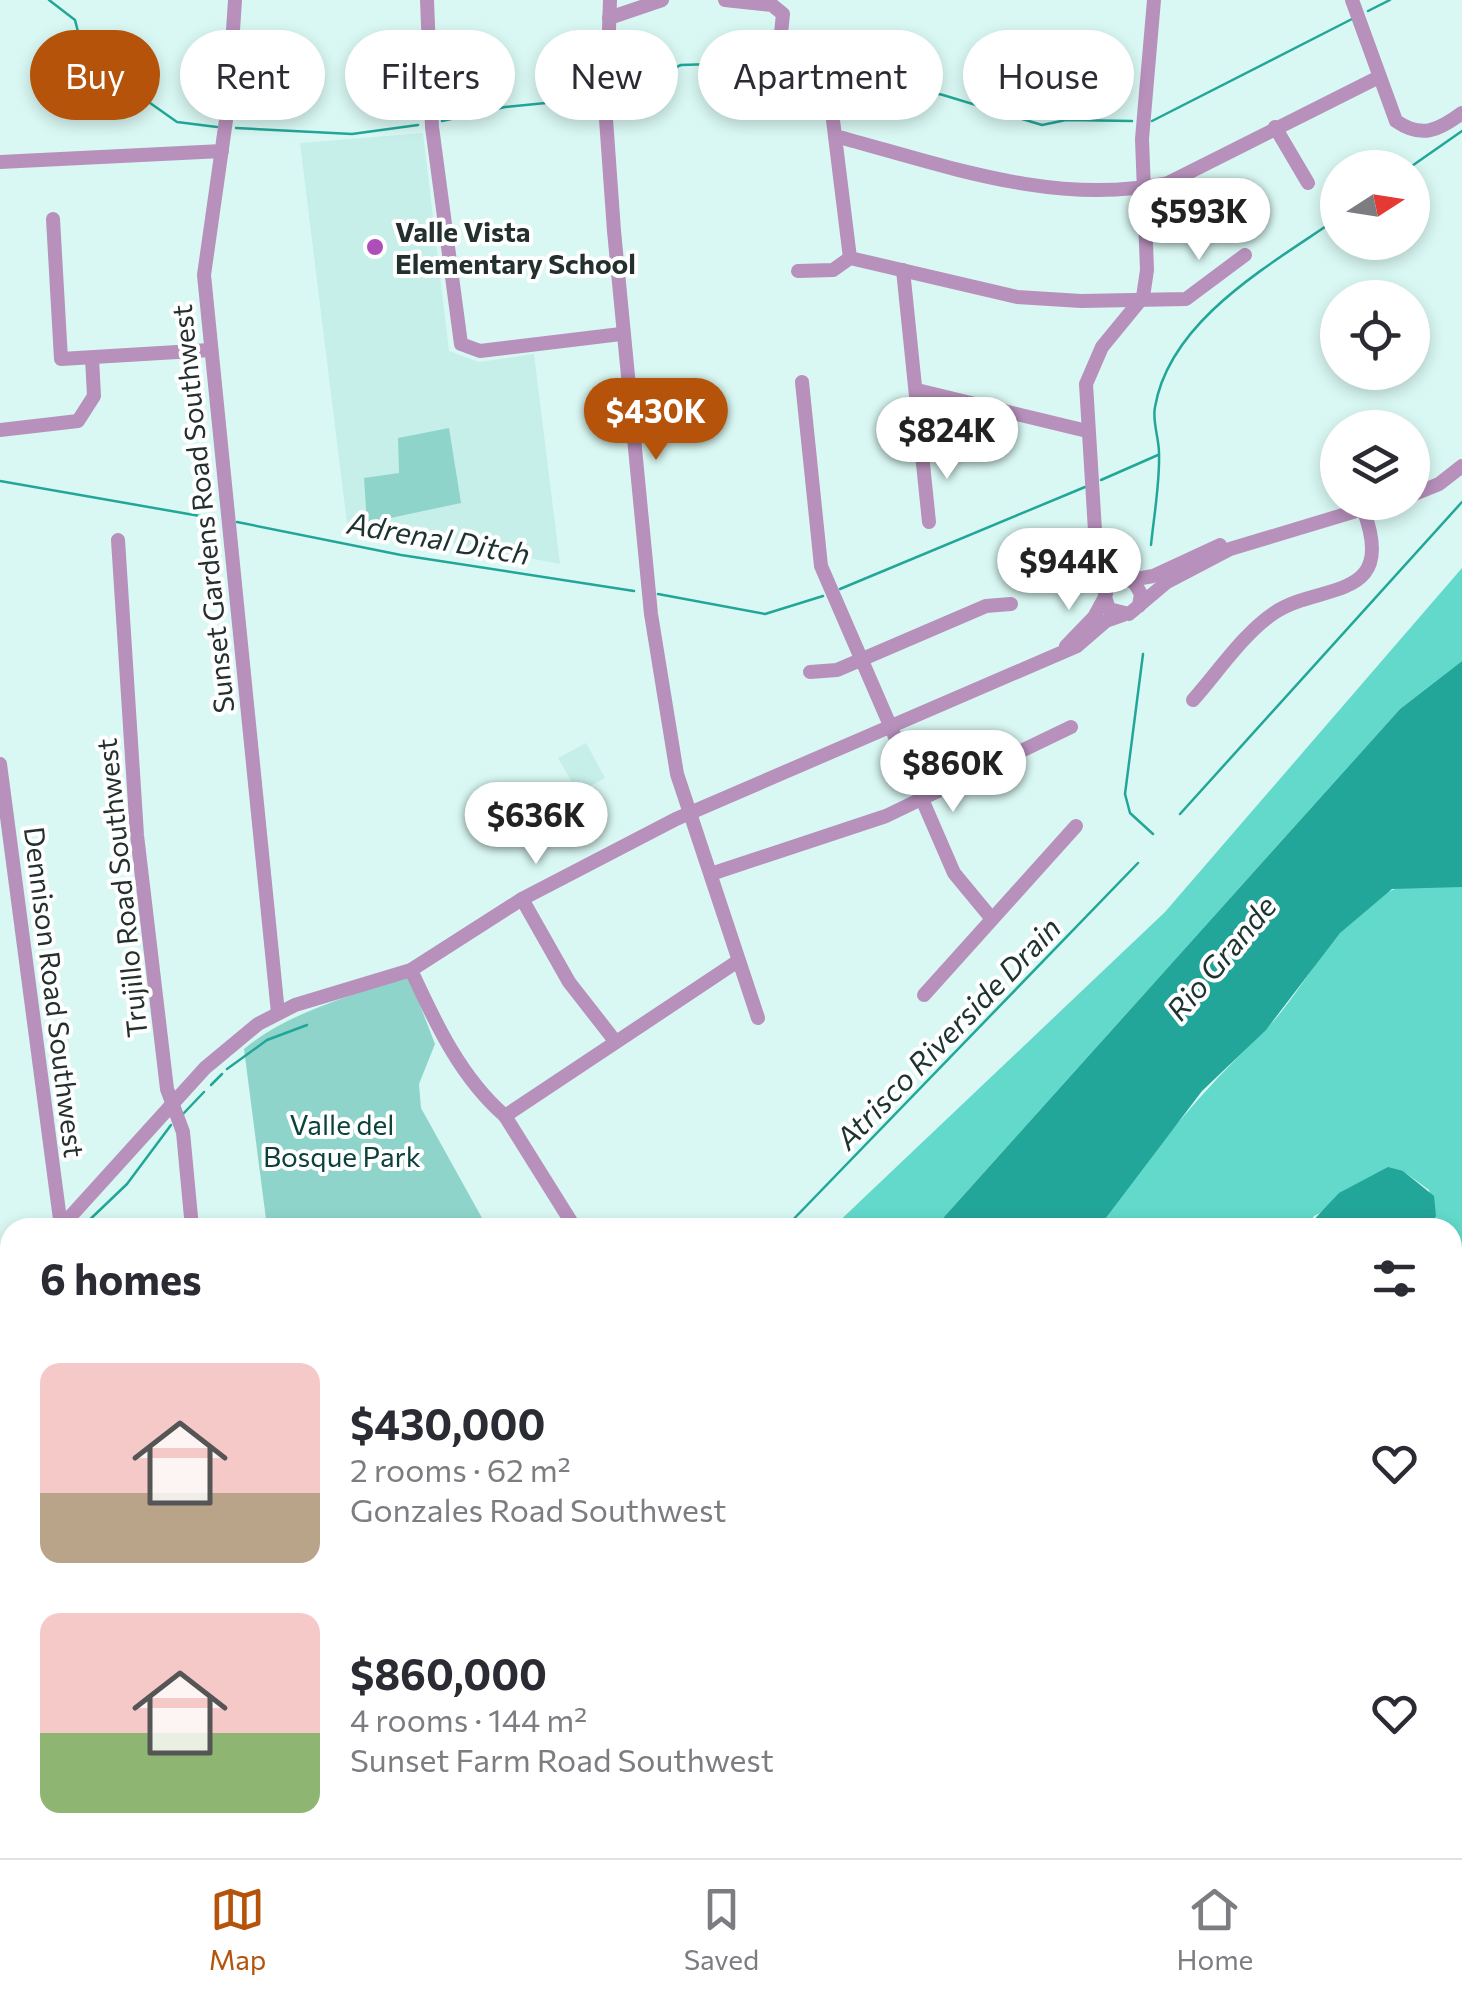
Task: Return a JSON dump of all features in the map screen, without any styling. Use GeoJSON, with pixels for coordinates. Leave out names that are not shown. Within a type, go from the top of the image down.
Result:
{"type":"FeatureCollection","features":[{"type":"Feature","properties":{"kind":"street","name":"Sunset Gardens Road Southwest"},"geometry":{"type":"LineString","coordinates":[[236,0],[223,149],[204,275],[278,1013]]}},
{"type":"Feature","properties":{"kind":"street"},"geometry":{"type":"LineString","coordinates":[[427,0],[432,127],[461,344],[480,350],[620,334]]}},
{"type":"Feature","properties":{"kind":"street"},"geometry":{"type":"LineString","coordinates":[[610,0],[606,118],[620,334],[651,614],[677,774],[758,1018]]}},
{"type":"Feature","properties":{"kind":"street"},"geometry":{"type":"LineString","coordinates":[[610,18],[662,0]]}},
{"type":"Feature","properties":{"kind":"street"},"geometry":{"type":"LineString","coordinates":[[1123,615],[1110,609],[1096,553],[1086,431],[1089,372],[1102,346],[1143,297],[1142,138],[1154,0]]}},
{"type":"Feature","properties":{"kind":"street"},"geometry":{"type":"LineString","coordinates":[[1352,0],[1396,121],[1410,130],[1440,130],[1462,113]]}},
{"type":"Feature","properties":{"kind":"street"},"geometry":{"type":"LineString","coordinates":[[734,1],[772,5],[783,14],[781,30]]}},
{"type":"Feature","properties":{"kind":"street"},"geometry":{"type":"LineString","coordinates":[[836,136],[1050,190],[1144,188],[1168,183],[1379,77]]}},
{"type":"Feature","properties":{"kind":"street"},"geometry":{"type":"LineString","coordinates":[[834,120],[850,258]]}},
{"type":"Feature","properties":{"kind":"street"},"geometry":{"type":"LineString","coordinates":[[1275,126],[1308,183]]}},
{"type":"Feature","properties":{"kind":"street"},"geometry":{"type":"LineString","coordinates":[[0,162],[223,149]]}},
{"type":"Feature","properties":{"kind":"street"},"geometry":{"type":"LineString","coordinates":[[53,218],[61,359],[210,350]]}},
{"type":"Feature","properties":{"kind":"street"},"geometry":{"type":"LineString","coordinates":[[798,272],[833,270],[850,258],[1018,298],[1186,299],[1244,254]]}},
{"type":"Feature","properties":{"kind":"street"},"geometry":{"type":"LineString","coordinates":[[904,270],[928,522]]}},
{"type":"Feature","properties":{"kind":"street"},"geometry":{"type":"LineString","coordinates":[[0,430],[78,421],[94,396],[92,358]]}},
{"type":"Feature","properties":{"kind":"street"},"geometry":{"type":"LineString","coordinates":[[802,382],[817,550],[954,873],[992,919]]}},
{"type":"Feature","properties":{"kind":"street"},"geometry":{"type":"LineString","coordinates":[[917,390],[1086,431]]}},
{"type":"Feature","properties":{"kind":"street"},"geometry":{"type":"LineString","coordinates":[[1430,488],[1462,466]]}},
{"type":"Feature","properties":{"kind":"street"},"geometry":{"type":"LineString","coordinates":[[1094,510],[1106,559],[1140,591],[1138,606]]}},
{"type":"Feature","properties":{"kind":"street"},"geometry":{"type":"LineString","coordinates":[[1062,650],[1094,618],[1110,583],[1145,580],[1233,540],[1320,519]]}},
{"type":"Feature","properties":{"kind":"street"},"geometry":{"type":"LineString","coordinates":[[1193,700],[1272,614],[1335,594],[1357,581],[1371,552],[1365,520]]}},
{"type":"Feature","properties":{"kind":"street"},"geometry":{"type":"LineString","coordinates":[[68,1218],[222,1052],[278,1013],[411,970],[522,899],[692,813],[1077,646],[1106,621],[1138,606],[1167,582],[1215,556],[1293,526]]}},
{"type":"Feature","properties":{"kind":"street","name":"Trujillo Road Southwest"},"geometry":{"type":"LineString","coordinates":[[118,540],[137,836],[173,1106],[183,1132],[191,1218]]}},
{"type":"Feature","properties":{"kind":"street"},"geometry":{"type":"LineString","coordinates":[[810,672],[831,672],[986,606],[1011,604]]}},
{"type":"Feature","properties":{"kind":"street"},"geometry":{"type":"LineString","coordinates":[[712,874],[886,816],[1071,727]]}},
{"type":"Feature","properties":{"kind":"street","name":"Dennison Road Southwest"},"geometry":{"type":"LineString","coordinates":[[0,764],[59,1218]]}},
{"type":"Feature","properties":{"kind":"street"},"geometry":{"type":"LineString","coordinates":[[924,996],[1076,826]]}},
{"type":"Feature","properties":{"kind":"street"},"geometry":{"type":"LineString","coordinates":[[522,899],[569,982],[615,1041]]}},
{"type":"Feature","properties":{"kind":"street"},"geometry":{"type":"LineString","coordinates":[[505,1116],[738,961]]}},
{"type":"Feature","properties":{"kind":"street"},"geometry":{"type":"LineString","coordinates":[[411,970],[444,1040],[488,1102],[505,1116],[569,1218]]}},
{"type":"Feature","properties":{"kind":"shaded area","name":"Valle Vista Elementary School"},"geometry":{"type":"Polygon","coordinates":[[[423,133],[449,351],[479,362],[534,354],[560,564],[347,523],[300,143],[423,133]]]}},
{"type":"Feature","properties":{"kind":"shaded area"},"geometry":{"type":"Polygon","coordinates":[[[1462,568],[1462,661],[1400,709],[943,1218],[843,1218],[1165,912],[1462,568]]]}},
{"type":"Feature","properties":{"kind":"shaded area"},"geometry":{"type":"Polygon","coordinates":[[[586,743],[605,778],[578,793],[558,758],[586,743]]]}},
{"type":"Feature","properties":{"kind":"shaded area"},"geometry":{"type":"Polygon","coordinates":[[[1407,885],[1462,887],[1462,1218],[1435,1218],[1429,1190],[1403,1171],[1313,1218],[1106,1218],[1156,1149],[1281,1012],[1345,927],[1384,894],[1407,885]]]}},
{"type":"Feature","properties":{"kind":"green space"},"geometry":{"type":"Polygon","coordinates":[[[449,428],[461,503],[367,523],[364,478],[399,473],[398,438],[449,428]]]}},
{"type":"Feature","properties":{"kind":"green space","name":"Valle del Bosque Park"},"geometry":{"type":"Polygon","coordinates":[[[408,974],[435,1044],[419,1084],[421,1108],[482,1218],[266,1218],[244,1049],[302,1014],[408,974]]]}},
{"type":"Feature","properties":{"kind":"water","name":"Rio Grande"},"geometry":{"type":"Polygon","coordinates":[[[1462,661],[1462,887],[1392,889],[1340,933],[1266,1030],[1202,1091],[1106,1218],[943,1218],[1400,709],[1462,661]]]}},
{"type":"Feature","properties":{"kind":"water"},"geometry":{"type":"Polygon","coordinates":[[[1388,1167],[1403,1171],[1434,1196],[1436,1216],[1315,1218],[1339,1193],[1388,1167]]]}},
{"type":"Feature","properties":{"kind":"waterway"},"geometry":{"type":"LineString","coordinates":[[49,0],[75,20],[84,55],[92,62],[177,122],[217,127]]}},
{"type":"Feature","properties":{"kind":"waterway"},"geometry":{"type":"LineString","coordinates":[[1368,11],[1390,0]]}},
{"type":"Feature","properties":{"kind":"waterway"},"geometry":{"type":"LineString","coordinates":[[1152,121],[1352,19]]}},
{"type":"Feature","properties":{"kind":"waterway"},"geometry":{"type":"LineString","coordinates":[[678,66],[743,63],[828,69],[943,95],[1042,125],[1066,120],[1132,121]]}},
{"type":"Feature","properties":{"kind":"waterway"},"geometry":{"type":"LineString","coordinates":[[442,121],[535,104]]}},
{"type":"Feature","properties":{"kind":"waterway"},"geometry":{"type":"LineString","coordinates":[[236,128],[352,134],[418,125]]}},
{"type":"Feature","properties":{"kind":"waterway"},"geometry":{"type":"LineString","coordinates":[[1430,153],[1462,131]]}},
{"type":"Feature","properties":{"kind":"waterway"},"geometry":{"type":"LineString","coordinates":[[1151,545],[1159,464],[1154,418],[1164,376],[1181,347],[1227,297],[1320,230]]}},
{"type":"Feature","properties":{"kind":"waterway","name":"Adrenal Ditch"},"geometry":{"type":"LineString","coordinates":[[1101,480],[1158,455]]}},
{"type":"Feature","properties":{"kind":"waterway","name":"Adrenal Ditch"},"geometry":{"type":"LineString","coordinates":[[0,481],[217,519]]}},
{"type":"Feature","properties":{"kind":"waterway","name":"Adrenal Ditch"},"geometry":{"type":"LineString","coordinates":[[840,589],[1085,487]]}},
{"type":"Feature","properties":{"kind":"waterway","name":"Atrisco Riverside Drain"},"geometry":{"type":"LineString","coordinates":[[1180,814],[1462,502]]}},
{"type":"Feature","properties":{"kind":"waterway","name":"Adrenal Ditch"},"geometry":{"type":"LineString","coordinates":[[237,522],[401,555],[634,591]]}},
{"type":"Feature","properties":{"kind":"waterway","name":"Adrenal Ditch"},"geometry":{"type":"LineString","coordinates":[[658,594],[765,614],[823,596]]}},
{"type":"Feature","properties":{"kind":"waterway"},"geometry":{"type":"LineString","coordinates":[[1143,654],[1125,794],[1130,813],[1153,834]]}},
{"type":"Feature","properties":{"kind":"waterway","name":"Atrisco Riverside Drain"},"geometry":{"type":"LineString","coordinates":[[795,1218],[1138,863]]}},
{"type":"Feature","properties":{"kind":"waterway"},"geometry":{"type":"LineString","coordinates":[[227,1069],[267,1040],[307,1025]]}},
{"type":"Feature","properties":{"kind":"waterway"},"geometry":{"type":"LineString","coordinates":[[211,1085],[222,1074]]}},
{"type":"Feature","properties":{"kind":"waterway"},"geometry":{"type":"LineString","coordinates":[[183,1114],[204,1092]]}},
{"type":"Feature","properties":{"kind":"waterway"},"geometry":{"type":"LineString","coordinates":[[91,1218],[127,1184],[171,1125]]}},
{"type":"Feature","properties":{"kind":"place","name":"Valle Vista Elementary School"},"geometry":{"type":"Point","coordinates":[375,247]}}]}
